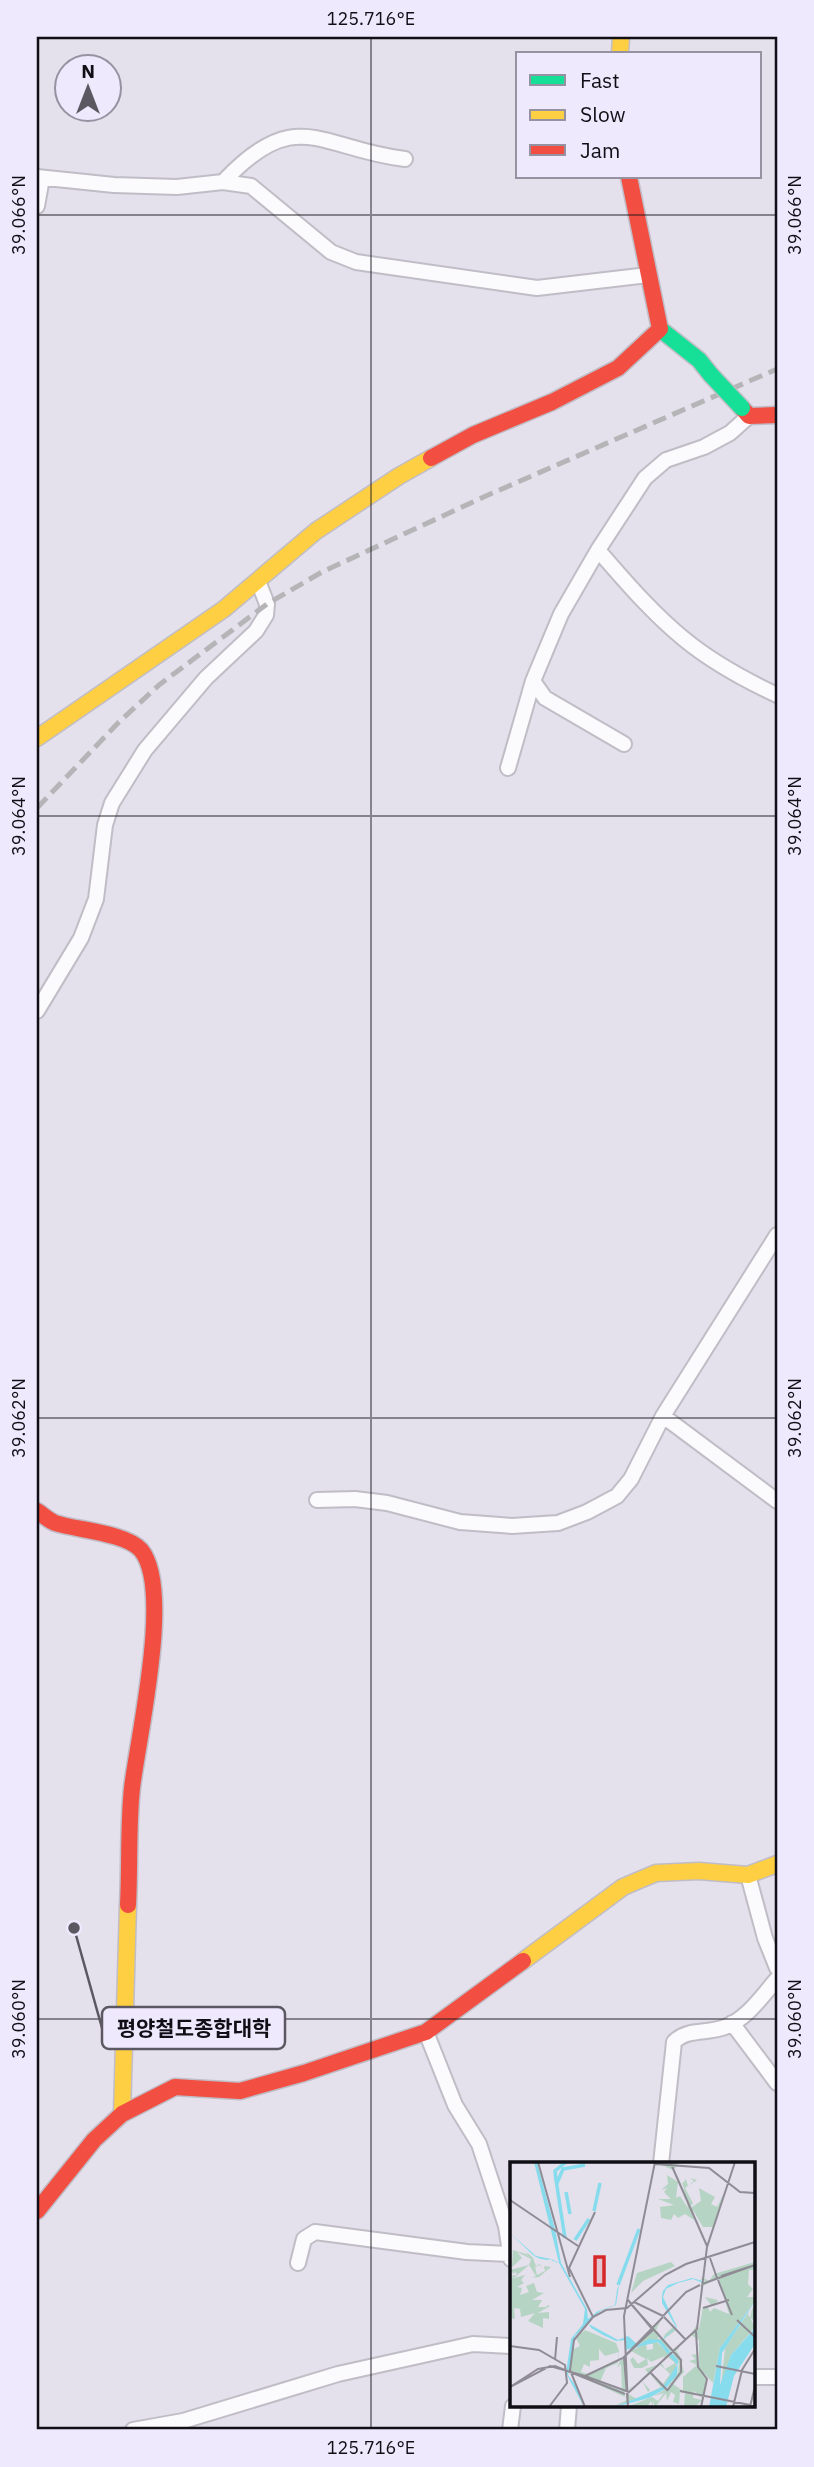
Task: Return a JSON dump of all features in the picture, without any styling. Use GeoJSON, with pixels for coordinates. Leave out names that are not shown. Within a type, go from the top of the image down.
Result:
{"type":"FeatureCollection","features":[{"type":"Feature","properties":{"kind":"street"},"geometry":{"type":"LineString","coordinates":[[223,181],[244,159],[268,144],[286,137],[310,136],[405,159]]}},
{"type":"Feature","properties":{"kind":"street"},"geometry":{"type":"LineString","coordinates":[[37,206],[40,177],[114,185],[177,187],[223,181],[251,186],[331,252],[356,262],[537,288],[648,275]]}},
{"type":"Feature","properties":{"kind":"street"},"geometry":{"type":"LineString","coordinates":[[629,178],[660,329],[699,360],[745,412],[777,415]]}},
{"type":"Feature","properties":{"kind":"street"},"geometry":{"type":"LineString","coordinates":[[37,738],[224,609],[316,531],[399,476],[473,435],[552,402],[618,368],[660,329]]}},
{"type":"Feature","properties":{"kind":"street"},"geometry":{"type":"LineString","coordinates":[[508,768],[533,681],[561,614],[598,550],[645,478],[666,460],[704,447],[730,433],[745,412]]}},
{"type":"Feature","properties":{"kind":"street"},"geometry":{"type":"LineString","coordinates":[[598,550],[645,603],[685,640],[747,681],[777,695]]}},
{"type":"Feature","properties":{"kind":"street"},"geometry":{"type":"LineString","coordinates":[[37,1011],[81,938],[96,899],[105,825],[112,803],[145,750],[206,678],[256,631],[266,615],[267,604],[258,581]]}},
{"type":"Feature","properties":{"kind":"street"},"geometry":{"type":"LineString","coordinates":[[533,681],[545,698],[624,744]]}},
{"type":"Feature","properties":{"kind":"street"},"geometry":{"type":"LineString","coordinates":[[317,1500],[355,1499],[387,1503],[460,1522],[512,1526],[558,1523],[617,1496],[631,1479],[663,1416],[777,1235]]}},
{"type":"Feature","properties":{"kind":"street"},"geometry":{"type":"LineString","coordinates":[[663,1416],[777,1501]]}},
{"type":"Feature","properties":{"kind":"street"},"geometry":{"type":"LineString","coordinates":[[37,1511],[59,1525],[128,1541],[140,1549],[149,1565],[153,1604],[153,1651],[132,1788],[122,2114]]}},
{"type":"Feature","properties":{"kind":"street"},"geometry":{"type":"LineString","coordinates":[[37,2211],[94,2140],[122,2114],[175,2087],[240,2091],[304,2073],[426,2032],[623,1887],[656,1873],[699,1871],[748,1875],[777,1864]]}},
{"type":"Feature","properties":{"kind":"street"},"geometry":{"type":"LineString","coordinates":[[748,1875],[765,1938],[777,1968]]}},
{"type":"Feature","properties":{"kind":"street"},"geometry":{"type":"LineString","coordinates":[[661,2162],[674,2042],[681,2035],[726,2027],[744,2016],[777,1979]]}},
{"type":"Feature","properties":{"kind":"street"},"geometry":{"type":"LineString","coordinates":[[732,2023],[777,2083]]}},
{"type":"Feature","properties":{"kind":"street"},"geometry":{"type":"LineString","coordinates":[[298,2263],[304,2239],[315,2232],[510,2257],[506,2227],[479,2144],[455,2105],[426,2032]]}},
{"type":"Feature","properties":{"kind":"street"},"geometry":{"type":"LineString","coordinates":[[133,2430],[183,2421],[338,2374],[473,2344],[510,2346]]}},
{"type":"Feature","properties":{"kind":"street"},"geometry":{"type":"LineString","coordinates":[[754,2377],[777,2377]]}},
{"type":"Feature","properties":{"kind":"street"},"geometry":{"type":"LineString","coordinates":[[510,2430],[513,2408]]}},
{"type":"Feature","properties":{"kind":"street"},"geometry":{"type":"LineString","coordinates":[[567,2430],[569,2408]]}},
{"type":"Feature","properties":{"kind":"railway"},"geometry":{"type":"LineString","coordinates":[[37,808],[118,723],[159,685],[267,604],[322,572],[488,495],[777,369]]}},
{"type":"Feature","properties":{"kind":"traffic: fast"},"geometry":{"type":"LineString","coordinates":[[660,329],[699,360],[711,375]]}},
{"type":"Feature","properties":{"kind":"traffic: fast"},"geometry":{"type":"LineString","coordinates":[[711,375],[742,408]]}},
{"type":"Feature","properties":{"kind":"traffic: slow"},"geometry":{"type":"LineString","coordinates":[[620,52],[621,37]]}},
{"type":"Feature","properties":{"kind":"traffic: slow"},"geometry":{"type":"LineString","coordinates":[[37,738],[224,609],[316,531],[431,458]]}},
{"type":"Feature","properties":{"kind":"traffic: slow"},"geometry":{"type":"LineString","coordinates":[[523,1961],[623,1887],[656,1873],[699,1871],[748,1875],[777,1864]]}},
{"type":"Feature","properties":{"kind":"traffic: slow"},"geometry":{"type":"LineString","coordinates":[[122,2114],[128,1905]]}},
{"type":"Feature","properties":{"kind":"traffic: jam"},"geometry":{"type":"LineString","coordinates":[[431,458],[473,435],[552,402],[618,368],[660,329],[629,178]]}},
{"type":"Feature","properties":{"kind":"traffic: jam"},"geometry":{"type":"LineString","coordinates":[[742,408],[749,416],[777,415]]}},
{"type":"Feature","properties":{"kind":"traffic: jam"},"geometry":{"type":"LineString","coordinates":[[37,1511],[55,1523],[113,1536],[134,1544],[141,1550],[150,1569],[154,1596],[154,1629],[132,1788],[128,1905]]}},
{"type":"Feature","properties":{"kind":"traffic: jam"},"geometry":{"type":"LineString","coordinates":[[37,2211],[94,2140],[122,2114],[175,2087],[240,2091],[304,2073],[426,2032],[523,1961]]}},
{"type":"Feature","properties":{"kind":"place","name":"평양철도종합대학"},"geometry":{"type":"Point","coordinates":[74,1928]}}]}
